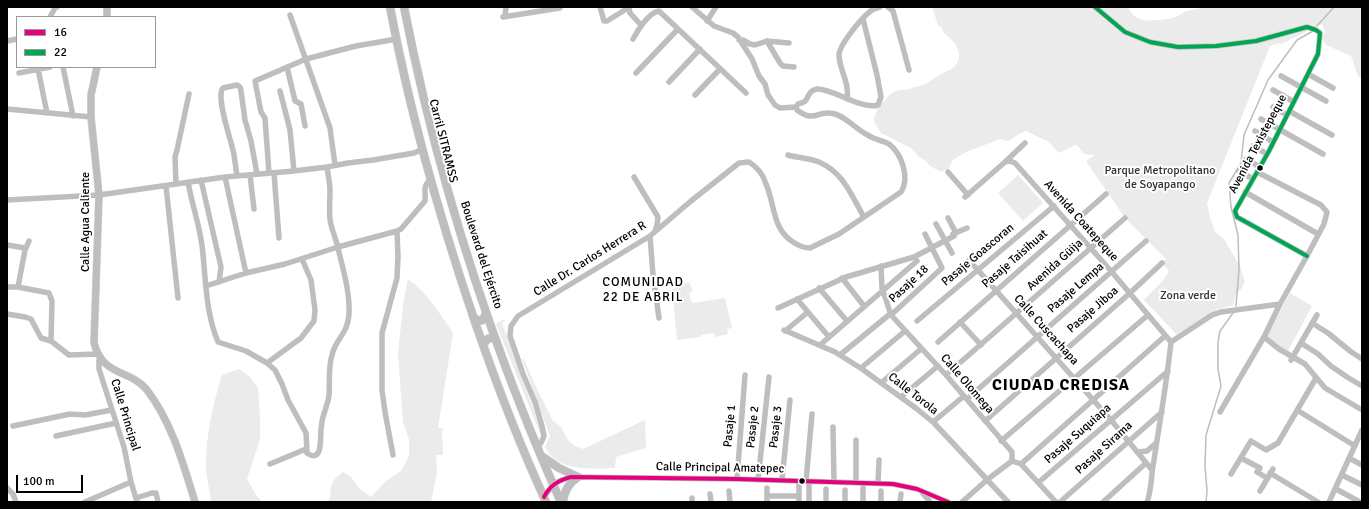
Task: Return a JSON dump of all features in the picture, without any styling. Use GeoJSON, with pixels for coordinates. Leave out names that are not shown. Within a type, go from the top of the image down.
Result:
{"type":"FeatureCollection","features":[{"type":"Feature","properties":{"kind":"highway"},"geometry":{"type":"LineString","coordinates":[[392,7],[410,102],[460,278],[486,354],[512,422],[546,499]]}},
{"type":"Feature","properties":{"kind":"highway","name":"Boulevard del Ejército"},"geometry":{"type":"LineString","coordinates":[[404,7],[431,131],[460,233],[492,329],[552,486],[562,502]]}},
{"type":"Feature","properties":{"kind":"highway"},"geometry":{"type":"LineString","coordinates":[[541,455],[559,468],[578,477],[568,486],[562,502]]}},
{"type":"Feature","properties":{"kind":"main road","name":"Carril SITRAMSS"},"geometry":{"type":"LineString","coordinates":[[392,7],[424,145],[454,250],[481,317],[510,410],[546,499]]}},
{"type":"Feature","properties":{"kind":"main road","name":"Carril SITRAMSS"},"geometry":{"type":"LineString","coordinates":[[401,7],[440,174],[481,317]]}},
{"type":"Feature","properties":{"kind":"main road","name":"Calle Agua Caliente"},"geometry":{"type":"LineString","coordinates":[[97,68],[91,95],[91,117],[99,195],[96,299],[93,336],[99,356]]}},
{"type":"Feature","properties":{"kind":"main road","name":"Carril SITRAMSS"},"geometry":{"type":"LineString","coordinates":[[489,340],[558,502]]}},
{"type":"Feature","properties":{"kind":"main road"},"geometry":{"type":"LineString","coordinates":[[99,356],[112,368],[137,381],[146,390],[159,410],[176,442],[195,502]]}},
{"type":"Feature","properties":{"kind":"street"},"geometry":{"type":"LineString","coordinates":[[51,16],[57,7]]}},
{"type":"Feature","properties":{"kind":"street"},"geometry":{"type":"LineString","coordinates":[[506,7],[504,16],[531,9],[560,8]]}},
{"type":"Feature","properties":{"kind":"street"},"geometry":{"type":"LineString","coordinates":[[600,7],[604,21],[607,21],[628,8],[630,13],[641,25]]}},
{"type":"Feature","properties":{"kind":"street"},"geometry":{"type":"LineString","coordinates":[[692,7],[707,22],[733,33],[752,59],[759,76],[766,84],[768,95],[775,105],[780,108],[796,107],[798,104],[804,102],[815,89],[823,90],[847,99],[874,106],[878,105],[881,97],[863,19]]}},
{"type":"Feature","properties":{"kind":"street"},"geometry":{"type":"LineString","coordinates":[[707,22],[716,7]]}},
{"type":"Feature","properties":{"kind":"street"},"geometry":{"type":"LineString","coordinates":[[847,99],[848,93],[840,63],[839,51],[842,44],[863,19],[874,9],[880,7]]}},
{"type":"Feature","properties":{"kind":"street"},"geometry":{"type":"LineString","coordinates":[[888,7],[893,12],[909,70]]}},
{"type":"Feature","properties":{"kind":"street","name":"Avenida Texistepeque"},"geometry":{"type":"LineString","coordinates":[[1095,7],[1125,32],[1150,42],[1178,47],[1216,46],[1256,41],[1307,27],[1320,33],[1318,54],[1267,154],[1235,209],[1237,217],[1307,256]]}},
{"type":"Feature","properties":{"kind":"street"},"geometry":{"type":"LineString","coordinates":[[632,39],[641,25],[655,12],[659,11],[746,93]]}},
{"type":"Feature","properties":{"kind":"street"},"geometry":{"type":"LineString","coordinates":[[290,15],[330,128],[335,166]]}},
{"type":"Feature","properties":{"kind":"street"},"geometry":{"type":"LineString","coordinates":[[636,73],[678,29]]}},
{"type":"Feature","properties":{"kind":"street"},"geometry":{"type":"LineString","coordinates":[[279,238],[265,118],[261,112],[254,82],[306,59],[356,46],[397,39]]}},
{"type":"Feature","properties":{"kind":"street"},"geometry":{"type":"LineString","coordinates":[[739,40],[755,45],[767,41],[789,43]]}},
{"type":"Feature","properties":{"kind":"street"},"geometry":{"type":"LineString","coordinates":[[767,41],[783,66],[794,67]]}},
{"type":"Feature","properties":{"kind":"street"},"geometry":{"type":"LineString","coordinates":[[669,82],[700,49]]}},
{"type":"Feature","properties":{"kind":"street"},"geometry":{"type":"LineString","coordinates":[[287,67],[295,101],[302,105],[305,126]]}},
{"type":"Feature","properties":{"kind":"street"},"geometry":{"type":"LineString","coordinates":[[19,73],[44,68]]}},
{"type":"Feature","properties":{"kind":"street"},"geometry":{"type":"LineString","coordinates":[[63,68],[73,116]]}},
{"type":"Feature","properties":{"kind":"street"},"geometry":{"type":"LineString","coordinates":[[38,69],[47,114]]}},
{"type":"Feature","properties":{"kind":"street"},"geometry":{"type":"LineString","coordinates":[[695,95],[720,69]]}},
{"type":"Feature","properties":{"kind":"street"},"geometry":{"type":"LineString","coordinates":[[1308,74],[1333,88]]}},
{"type":"Feature","properties":{"kind":"street"},"geometry":{"type":"LineString","coordinates":[[1281,76],[1326,102]]}},
{"type":"Feature","properties":{"kind":"street"},"geometry":{"type":"LineString","coordinates":[[237,176],[234,155],[223,115],[220,93],[223,88],[237,85],[240,87],[241,91],[245,120],[251,141],[257,174]]}},
{"type":"Feature","properties":{"kind":"street"},"geometry":{"type":"LineString","coordinates":[[1273,90],[1294,102]]}},
{"type":"Feature","properties":{"kind":"street"},"geometry":{"type":"LineString","coordinates":[[280,91],[290,130],[294,171]]}},
{"type":"Feature","properties":{"kind":"street"},"geometry":{"type":"LineString","coordinates":[[176,184],[176,150],[189,94]]}},
{"type":"Feature","properties":{"kind":"street","name":"Calle Dr. Carlos Herrera R"},"geometry":{"type":"LineString","coordinates":[[537,447],[541,443],[544,436],[542,426],[535,402],[523,374],[510,336],[511,326],[518,316],[652,234],[739,163],[749,162],[755,166],[761,174],[766,183],[776,221],[781,232],[801,247],[810,248],[839,234],[901,192],[905,180],[904,171],[896,152],[888,144],[860,130],[843,117],[826,113],[813,117],[808,116],[797,110],[796,107]]}},
{"type":"Feature","properties":{"kind":"street"},"geometry":{"type":"LineString","coordinates":[[1272,107],[1288,113],[1332,135]]}},
{"type":"Feature","properties":{"kind":"street"},"geometry":{"type":"LineString","coordinates":[[7,109],[91,117]]}},
{"type":"Feature","properties":{"kind":"street"},"geometry":{"type":"LineString","coordinates":[[1261,119],[1323,154]]}},
{"type":"Feature","properties":{"kind":"street"},"geometry":{"type":"LineString","coordinates":[[1255,131],[1273,142]]}},
{"type":"Feature","properties":{"kind":"street"},"geometry":{"type":"LineString","coordinates":[[948,172],[966,196],[1025,143]]}},
{"type":"Feature","properties":{"kind":"street"},"geometry":{"type":"LineString","coordinates":[[1253,146],[1267,154]]}},
{"type":"Feature","properties":{"kind":"street"},"geometry":{"type":"LineString","coordinates":[[7,200],[99,195],[225,177],[335,166],[414,153],[423,149]]}},
{"type":"Feature","properties":{"kind":"street"},"geometry":{"type":"LineString","coordinates":[[788,155],[820,162],[837,172],[846,184],[864,217]]}},
{"type":"Feature","properties":{"kind":"street"},"geometry":{"type":"LineString","coordinates":[[1220,412],[1264,337],[1280,304],[1324,224],[1327,212],[1321,205],[1258,169],[1246,159]]}},
{"type":"Feature","properties":{"kind":"street","name":"Avenida Coatepeque"},"geometry":{"type":"LineString","coordinates":[[999,167],[1005,162],[1010,161],[1015,163],[1111,271],[1171,342]]}},
{"type":"Feature","properties":{"kind":"street"},"geometry":{"type":"LineString","coordinates":[[188,182],[202,243],[208,311],[218,342],[246,351],[267,363],[275,370],[288,400],[306,433],[307,453],[310,456],[314,456],[320,449],[322,442],[320,430],[328,395],[331,356],[348,324],[348,301],[338,247],[330,217],[330,190],[327,167]]}},
{"type":"Feature","properties":{"kind":"street"},"geometry":{"type":"LineString","coordinates":[[1239,171],[1253,179]]}},
{"type":"Feature","properties":{"kind":"street"},"geometry":{"type":"LineString","coordinates":[[250,175],[254,210]]}},
{"type":"Feature","properties":{"kind":"street"},"geometry":{"type":"LineString","coordinates":[[225,177],[246,273]]}},
{"type":"Feature","properties":{"kind":"street"},"geometry":{"type":"LineString","coordinates":[[634,177],[658,217],[658,225],[652,234],[653,275],[659,318]]}},
{"type":"Feature","properties":{"kind":"street"},"geometry":{"type":"LineString","coordinates":[[201,180],[221,267],[219,282]]}},
{"type":"Feature","properties":{"kind":"street"},"geometry":{"type":"LineString","coordinates":[[206,286],[246,273],[285,264],[401,229],[425,201],[425,186],[426,183],[431,180]]}},
{"type":"Feature","properties":{"kind":"street"},"geometry":{"type":"LineString","coordinates":[[166,186],[178,298]]}},
{"type":"Feature","properties":{"kind":"street"},"geometry":{"type":"LineString","coordinates":[[1245,192],[1318,234]]}},
{"type":"Feature","properties":{"kind":"street","name":"Pasaje Taisihuat"},"geometry":{"type":"LineString","coordinates":[[938,342],[1106,194]]}},
{"type":"Feature","properties":{"kind":"street","name":"Pasaje Goascoran"},"geometry":{"type":"LineString","coordinates":[[917,321],[1054,206]]}},
{"type":"Feature","properties":{"kind":"street"},"geometry":{"type":"LineString","coordinates":[[948,218],[956,233]]}},
{"type":"Feature","properties":{"kind":"street","name":"Avenida Güija"},"geometry":{"type":"LineString","coordinates":[[946,376],[1125,218]]}},
{"type":"Feature","properties":{"kind":"street"},"geometry":{"type":"LineString","coordinates":[[936,224],[952,254]]}},
{"type":"Feature","properties":{"kind":"street"},"geometry":{"type":"LineString","coordinates":[[778,308],[842,278],[914,257],[954,236],[953,234],[967,228]]}},
{"type":"Feature","properties":{"kind":"street"},"geometry":{"type":"LineString","coordinates":[[393,455],[384,412],[382,390],[382,333],[397,278],[398,257],[396,231]]}},
{"type":"Feature","properties":{"kind":"street"},"geometry":{"type":"LineString","coordinates":[[925,234],[932,248]]}},
{"type":"Feature","properties":{"kind":"street"},"geometry":{"type":"LineString","coordinates":[[18,287],[25,248],[29,241]]}},
{"type":"Feature","properties":{"kind":"street","name":"Pasaje Lempa"},"geometry":{"type":"LineString","coordinates":[[933,422],[1037,337],[1146,242]]}},
{"type":"Feature","properties":{"kind":"street"},"geometry":{"type":"LineString","coordinates":[[8,245],[25,248]]}},
{"type":"Feature","properties":{"kind":"street","name":"Pasaje 18"},"geometry":{"type":"LineString","coordinates":[[840,355],[890,315],[942,268],[932,248]]}},
{"type":"Feature","properties":{"kind":"street"},"geometry":{"type":"LineString","coordinates":[[267,363],[301,338],[314,321],[315,310],[311,280],[302,259]]}},
{"type":"Feature","properties":{"kind":"street","name":"Calle Cuscachapa"},"geometry":{"type":"LineString","coordinates":[[969,260],[1093,400],[1152,470]]}},
{"type":"Feature","properties":{"kind":"street"},"geometry":{"type":"LineString","coordinates":[[820,345],[916,261]]}},
{"type":"Feature","properties":{"kind":"street","name":"Pasaje Jiboa"},"geometry":{"type":"LineString","coordinates":[[985,421],[1162,263]]}},
{"type":"Feature","properties":{"kind":"street","name":"Calle Olomega"},"geometry":{"type":"LineString","coordinates":[[881,266],[882,290],[890,315],[938,366],[1002,441],[1012,453],[1012,461]]}},
{"type":"Feature","properties":{"kind":"street"},"geometry":{"type":"LineString","coordinates":[[842,278],[864,306]]}},
{"type":"Feature","properties":{"kind":"street"},"geometry":{"type":"LineString","coordinates":[[7,286],[49,293],[52,301],[50,341]]}},
{"type":"Feature","properties":{"kind":"street"},"geometry":{"type":"LineString","coordinates":[[819,288],[846,321]]}},
{"type":"Feature","properties":{"kind":"street"},"geometry":{"type":"LineString","coordinates":[[797,299],[829,337]]}},
{"type":"Feature","properties":{"kind":"street"},"geometry":{"type":"LineString","coordinates":[[1147,502],[1168,371],[1171,342],[1212,315],[1221,312],[1280,304]]}},
{"type":"Feature","properties":{"kind":"street","name":"Calle Torola"},"geometry":{"type":"LineString","coordinates":[[808,312],[785,330],[840,355],[861,368],[901,397],[933,422],[1008,502]]}},
{"type":"Feature","properties":{"kind":"street"},"geometry":{"type":"LineString","coordinates":[[7,314],[31,319],[41,338],[50,341],[68,355],[99,356]]}},
{"type":"Feature","properties":{"kind":"street"},"geometry":{"type":"LineString","coordinates":[[1292,358],[1317,314]]}},
{"type":"Feature","properties":{"kind":"street"},"geometry":{"type":"LineString","coordinates":[[1002,441],[1148,315]]}},
{"type":"Feature","properties":{"kind":"street"},"geometry":{"type":"LineString","coordinates":[[960,322],[981,345]]}},
{"type":"Feature","properties":{"kind":"street"},"geometry":{"type":"LineString","coordinates":[[1312,323],[1328,333],[1362,359]]}},
{"type":"Feature","properties":{"kind":"street"},"geometry":{"type":"LineString","coordinates":[[861,368],[905,331]]}},
{"type":"Feature","properties":{"kind":"street"},"geometry":{"type":"LineString","coordinates":[[1021,464],[1165,336]]}},
{"type":"Feature","properties":{"kind":"street"},"geometry":{"type":"LineString","coordinates":[[1264,337],[1292,358],[1306,364],[1322,385],[1334,394],[1362,410]]}},
{"type":"Feature","properties":{"kind":"street"},"geometry":{"type":"LineString","coordinates":[[1301,343],[1318,354],[1331,366],[1362,386]]}},
{"type":"Feature","properties":{"kind":"street"},"geometry":{"type":"LineString","coordinates":[[881,383],[921,349]]}},
{"type":"Feature","properties":{"kind":"street","name":"Calle Principal"},"geometry":{"type":"LineString","coordinates":[[99,356],[99,369],[126,456],[131,482],[137,500]]}},
{"type":"Feature","properties":{"kind":"street"},"geometry":{"type":"LineString","coordinates":[[901,397],[938,366]]}},
{"type":"Feature","properties":{"kind":"street","name":"Pasaje Suquiapa"},"geometry":{"type":"LineString","coordinates":[[1039,482],[1168,371]]}},
{"type":"Feature","properties":{"kind":"street","name":"Pasaje 1"},"geometry":{"type":"LineString","coordinates":[[737,479],[745,375]]}},
{"type":"Feature","properties":{"kind":"street","name":"Pasaje 2"},"geometry":{"type":"LineString","coordinates":[[758,480],[769,377]]}},
{"type":"Feature","properties":{"kind":"street"},"geometry":{"type":"LineString","coordinates":[[1231,474],[1251,441],[1266,450],[1278,443],[1316,378]]}},
{"type":"Feature","properties":{"kind":"street","name":"Pasaje 3"},"geometry":{"type":"LineString","coordinates":[[782,480],[790,400]]}},
{"type":"Feature","properties":{"kind":"street"},"geometry":{"type":"LineString","coordinates":[[13,426],[70,414],[85,415],[112,410]]}},
{"type":"Feature","properties":{"kind":"street"},"geometry":{"type":"LineString","coordinates":[[1297,410],[1355,446]]}},
{"type":"Feature","properties":{"kind":"street","name":"Pasaje Sirama"},"geometry":{"type":"LineString","coordinates":[[1060,502],[1162,411]]}},
{"type":"Feature","properties":{"kind":"street"},"geometry":{"type":"LineString","coordinates":[[809,502],[808,481],[812,414]]}},
{"type":"Feature","properties":{"kind":"street"},"geometry":{"type":"LineString","coordinates":[[56,436],[116,423]]}},
{"type":"Feature","properties":{"kind":"street"},"geometry":{"type":"LineString","coordinates":[[834,427],[834,482]]}},
{"type":"Feature","properties":{"kind":"street"},"geometry":{"type":"LineString","coordinates":[[1329,502],[1355,446],[1360,440],[1362,430]]}},
{"type":"Feature","properties":{"kind":"street"},"geometry":{"type":"LineString","coordinates":[[856,440],[856,483]]}},
{"type":"Feature","properties":{"kind":"street"},"geometry":{"type":"LineString","coordinates":[[1138,452],[1147,451],[1156,443]]}},
{"type":"Feature","properties":{"kind":"street"},"geometry":{"type":"LineString","coordinates":[[270,464],[306,449]]}},
{"type":"Feature","properties":{"kind":"street"},"geometry":{"type":"LineString","coordinates":[[1241,458],[1260,468],[1257,472],[1270,473],[1318,502]]}},
{"type":"Feature","properties":{"kind":"street"},"geometry":{"type":"LineString","coordinates":[[1349,458],[1362,465]]}},
{"type":"Feature","properties":{"kind":"street"},"geometry":{"type":"LineString","coordinates":[[878,483],[879,460]]}},
{"type":"Feature","properties":{"kind":"street"},"geometry":{"type":"LineString","coordinates":[[962,502],[988,479],[1012,461],[1021,464],[1056,502]]}},
{"type":"Feature","properties":{"kind":"street"},"geometry":{"type":"LineString","coordinates":[[1103,502],[1146,463]]}},
{"type":"Feature","properties":{"kind":"street"},"geometry":{"type":"LineString","coordinates":[[1260,491],[1270,473]]}},
{"type":"Feature","properties":{"kind":"street"},"geometry":{"type":"LineString","coordinates":[[1342,475],[1362,485]]}},
{"type":"Feature","properties":{"kind":"street","name":"Calle Principal Amatepec"},"geometry":{"type":"LineString","coordinates":[[552,486],[565,478],[578,477],[878,483],[893,484],[921,490],[948,502]]}},
{"type":"Feature","properties":{"kind":"street"},"geometry":{"type":"LineString","coordinates":[[767,488],[768,499],[799,499],[799,481]]}},
{"type":"Feature","properties":{"kind":"street"},"geometry":{"type":"LineString","coordinates":[[85,502],[93,500],[131,482]]}},
{"type":"Feature","properties":{"kind":"street"},"geometry":{"type":"LineString","coordinates":[[546,499],[552,486]]}},
{"type":"Feature","properties":{"kind":"street"},"geometry":{"type":"LineString","coordinates":[[7,488],[14,496],[16,502]]}},
{"type":"Feature","properties":{"kind":"street"},"geometry":{"type":"LineString","coordinates":[[863,488],[863,502]]}},
{"type":"Feature","properties":{"kind":"street"},"geometry":{"type":"LineString","coordinates":[[826,489],[826,502]]}},
{"type":"Feature","properties":{"kind":"street"},"geometry":{"type":"LineString","coordinates":[[1336,489],[1360,502]]}},
{"type":"Feature","properties":{"kind":"street"},"geometry":{"type":"LineString","coordinates":[[845,490],[845,502]]}},
{"type":"Feature","properties":{"kind":"street"},"geometry":{"type":"LineString","coordinates":[[921,490],[930,502]]}},
{"type":"Feature","properties":{"kind":"street"},"geometry":{"type":"LineString","coordinates":[[729,491],[730,502]]}},
{"type":"Feature","properties":{"kind":"street"},"geometry":{"type":"LineString","coordinates":[[881,491],[881,502]]}},
{"type":"Feature","properties":{"kind":"street"},"geometry":{"type":"LineString","coordinates":[[137,500],[152,493],[156,493],[158,502]]}},
{"type":"Feature","properties":{"kind":"street"},"geometry":{"type":"LineString","coordinates":[[710,494],[710,502]]}},
{"type":"Feature","properties":{"kind":"street"},"geometry":{"type":"LineString","coordinates":[[900,502],[901,494]]}},
{"type":"Feature","properties":{"kind":"green space"},"geometry":{"type":"Polygon","coordinates":[[[932,7],[1128,7],[1134,16],[1141,20],[1159,20],[1178,16],[1186,11],[1201,7],[1362,7],[1362,79],[1358,76],[1351,56],[1326,45],[1322,39],[1325,31],[1322,24],[1281,44],[1279,43],[1270,46],[1207,203],[1215,232],[1224,239],[1240,266],[1245,282],[1236,294],[1233,305],[1217,310],[1177,335],[1144,300],[1167,275],[1169,271],[1162,263],[1166,259],[1125,218],[1086,161],[1095,155],[1084,154],[1078,146],[1075,145],[1059,153],[1049,142],[1026,131],[1008,141],[1000,139],[966,152],[953,160],[949,168],[941,172],[930,166],[911,148],[881,133],[874,119],[878,108],[890,94],[899,90],[905,90],[926,84],[953,68],[958,62],[959,53],[955,43],[938,25],[932,7]]]}},
{"type":"Feature","properties":{"kind":"green space"},"geometry":{"type":"Polygon","coordinates":[[[1018,175],[1043,203],[1023,221],[998,193],[1018,175]]]}},
{"type":"Feature","properties":{"kind":"green space"},"geometry":{"type":"Polygon","coordinates":[[[408,279],[427,297],[453,333],[438,428],[445,429],[442,430],[443,455],[436,455],[437,472],[431,502],[326,502],[330,499],[331,486],[336,478],[343,472],[350,476],[359,488],[371,497],[386,481],[402,470],[409,455],[409,439],[403,422],[398,354],[403,305],[408,279]]]}},
{"type":"Feature","properties":{"kind":"green space"},"geometry":{"type":"Polygon","coordinates":[[[689,282],[693,291],[689,293],[692,303],[725,298],[732,328],[727,329],[728,334],[715,337],[714,333],[701,335],[701,337],[677,340],[673,299],[669,291],[689,282]]]}},
{"type":"Feature","properties":{"kind":"green space"},"geometry":{"type":"Polygon","coordinates":[[[1290,293],[1312,306],[1287,353],[1266,337],[1290,293]]]}},
{"type":"Feature","properties":{"kind":"green space"},"geometry":{"type":"Polygon","coordinates":[[[504,319],[505,321],[502,323],[543,434],[542,438],[496,324],[504,319]]]}},
{"type":"Feature","properties":{"kind":"green space"},"geometry":{"type":"Polygon","coordinates":[[[522,359],[524,359],[553,421],[561,427],[568,440],[575,446],[583,449],[645,420],[646,448],[616,457],[615,468],[596,469],[576,467],[566,465],[558,461],[545,447],[550,436],[522,359]]]}},
{"type":"Feature","properties":{"kind":"green space"},"geometry":{"type":"Polygon","coordinates":[[[239,369],[250,377],[258,388],[260,439],[247,479],[256,495],[262,502],[211,502],[206,465],[206,453],[213,408],[222,375],[239,369]]]}},
{"type":"Feature","properties":{"kind":"waterway"},"geometry":{"type":"LineString","coordinates":[[1317,26],[1334,7]]}},
{"type":"Feature","properties":{"kind":"waterway"},"geometry":{"type":"LineString","coordinates":[[1236,306],[1239,269],[1238,235],[1231,207],[1229,183],[1241,163],[1244,135],[1268,80],[1297,40],[1313,31]]}},
{"type":"Feature","properties":{"kind":"waterway"},"geometry":{"type":"LineString","coordinates":[[1206,502],[1206,435],[1221,386],[1218,369],[1218,342],[1220,331],[1233,313]]}},
{"type":"Feature","properties":{"kind":"transit line","name":"22"},"geometry":{"type":"LineString","coordinates":[[1095,7],[1125,32],[1150,42],[1178,47],[1216,46],[1256,41],[1307,27],[1320,33],[1318,54],[1269,151],[1235,211],[1237,217],[1307,256]]}},
{"type":"Feature","properties":{"kind":"transit line","name":"16"},"geometry":{"type":"LineString","coordinates":[[544,497],[549,489],[555,484],[571,477],[737,479],[893,484],[917,489],[948,502]]}},
{"type":"Feature","properties":{"kind":"district","name":"COMUNIDAD 22 DE ABRIL"},"geometry":{"type":"Point","coordinates":[643,290]}},
{"type":"Feature","properties":{"kind":"district","name":"CIUDAD CREDISA"},"geometry":{"type":"Point","coordinates":[1061,386]}},
{"type":"Feature","properties":{"kind":"park label","name":"Parque Metropolitano de Soyapango"},"geometry":{"type":"Point","coordinates":[1160,178]}},
{"type":"Feature","properties":{"kind":"park label","name":"Zona verde"},"geometry":{"type":"Point","coordinates":[1188,296]}}]}
